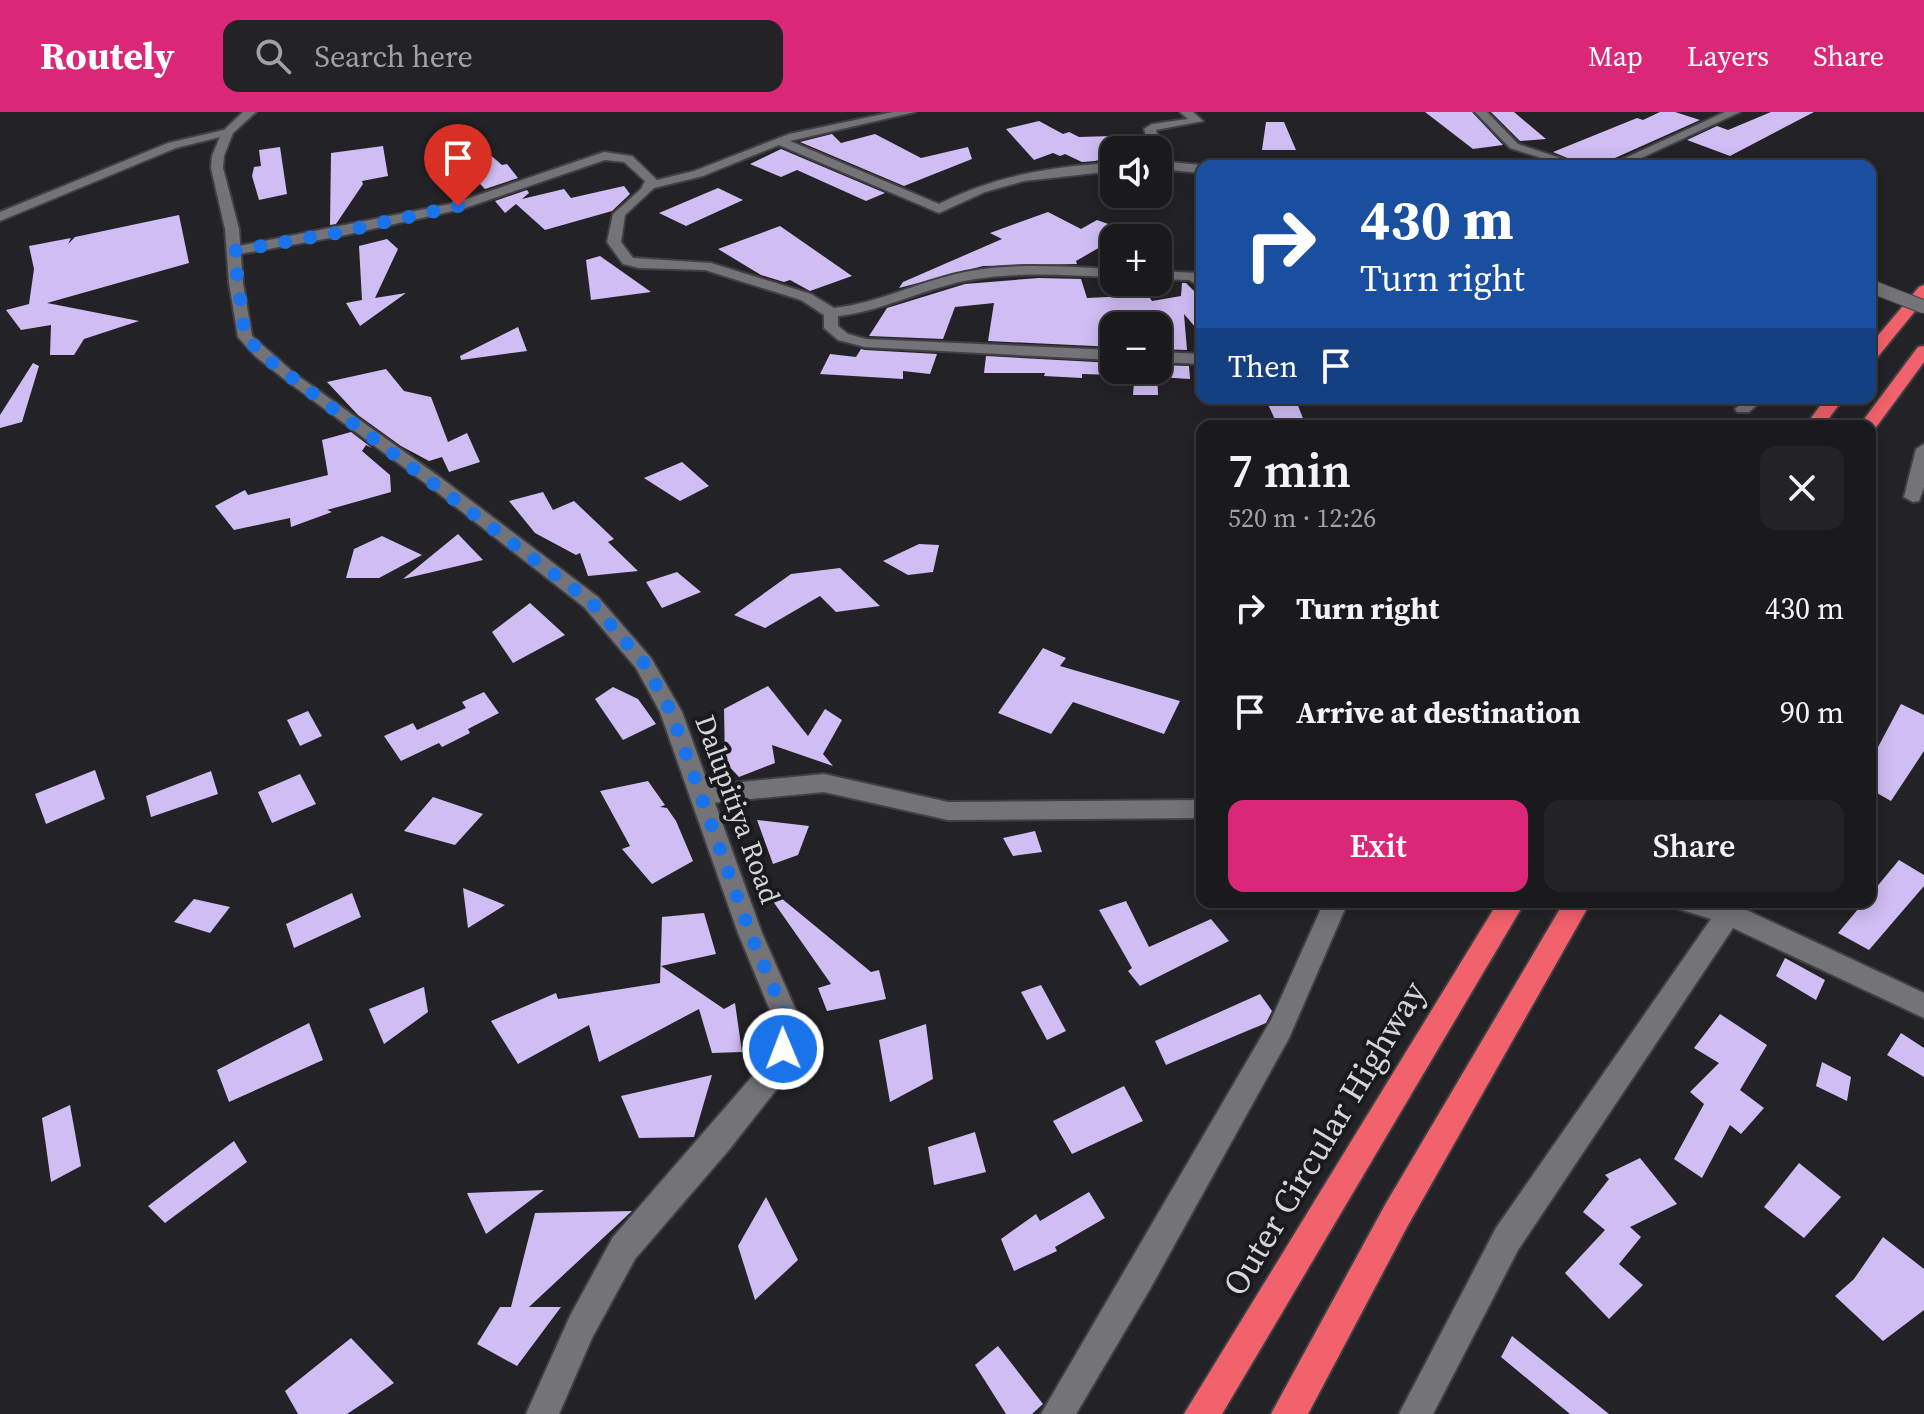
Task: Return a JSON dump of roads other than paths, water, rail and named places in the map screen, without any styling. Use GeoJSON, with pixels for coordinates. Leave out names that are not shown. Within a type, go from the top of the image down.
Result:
{"type":"FeatureCollection","features":[{"type":"Feature","properties":{"kind":"highway"},"geometry":{"type":"LineString","coordinates":[[1876,348],[1924,290]]}},
{"type":"Feature","properties":{"kind":"highway"},"geometry":{"type":"LineString","coordinates":[[1872,420],[1924,351]]}},
{"type":"Feature","properties":{"kind":"highway","name":"Outer Circular Highway"},"geometry":{"type":"LineString","coordinates":[[1202,1414],[1508,908]]}},
{"type":"Feature","properties":{"kind":"highway"},"geometry":{"type":"LineString","coordinates":[[1289,1414],[1396,1216],[1575,908]]}},
{"type":"Feature","properties":{"kind":"street"},"geometry":{"type":"LineString","coordinates":[[0,217],[172,145],[228,132],[250,112]]}},
{"type":"Feature","properties":{"kind":"street"},"geometry":{"type":"LineString","coordinates":[[649,185],[672,183],[702,173],[779,141],[909,112]]}},
{"type":"Feature","properties":{"kind":"street"},"geometry":{"type":"LineString","coordinates":[[1150,136],[1148,131],[1152,127],[1197,121],[1186,112]]}},
{"type":"Feature","properties":{"kind":"street"},"geometry":{"type":"LineString","coordinates":[[1481,112],[1514,146],[1559,160]]}},
{"type":"Feature","properties":{"kind":"street"},"geometry":{"type":"LineString","coordinates":[[1627,160],[1734,112]]}},
{"type":"Feature","properties":{"kind":"street","name":"Dalupitiya Road"},"geometry":{"type":"LineString","coordinates":[[228,132],[218,156],[217,168],[232,229],[245,337],[279,368],[591,602],[644,663],[671,712],[750,933],[785,1015],[783,1049],[766,1081],[624,1248],[581,1327],[542,1414]]}},
{"type":"Feature","properties":{"kind":"street"},"geometry":{"type":"LineString","coordinates":[[779,141],[939,209],[956,198],[1007,179],[1036,172],[1100,168]]}},
{"type":"Feature","properties":{"kind":"street"},"geometry":{"type":"LineString","coordinates":[[234,251],[336,233],[458,206],[604,156],[628,159],[651,180],[647,191],[619,214],[614,242],[628,261],[706,266],[806,297],[831,313],[864,310],[965,276],[1022,270],[1100,273]]}},
{"type":"Feature","properties":{"kind":"street"},"geometry":{"type":"LineString","coordinates":[[1172,166],[1196,168]]}},
{"type":"Feature","properties":{"kind":"street"},"geometry":{"type":"LineString","coordinates":[[1172,275],[1196,279]]}},
{"type":"Feature","properties":{"kind":"street"},"geometry":{"type":"LineString","coordinates":[[1876,288],[1924,307]]}},
{"type":"Feature","properties":{"kind":"street"},"geometry":{"type":"LineString","coordinates":[[831,313],[831,328],[843,337],[865,343],[1100,354]]}},
{"type":"Feature","properties":{"kind":"street"},"geometry":{"type":"LineString","coordinates":[[1172,358],[1196,359]]}},
{"type":"Feature","properties":{"kind":"street"},"geometry":{"type":"LineString","coordinates":[[1743,409],[1749,404]]}},
{"type":"Feature","properties":{"kind":"street"},"geometry":{"type":"LineString","coordinates":[[1913,497],[1924,449]]}},
{"type":"Feature","properties":{"kind":"street"},"geometry":{"type":"LineString","coordinates":[[701,795],[824,783],[948,811],[1196,809]]}},
{"type":"Feature","properties":{"kind":"street"},"geometry":{"type":"LineString","coordinates":[[1057,1414],[1139,1278],[1280,1029],[1333,908]]}},
{"type":"Feature","properties":{"kind":"street"},"geometry":{"type":"LineString","coordinates":[[1708,908],[1729,914],[1924,1006]]}},
{"type":"Feature","properties":{"kind":"street"},"geometry":{"type":"LineString","coordinates":[[1415,1414],[1507,1239],[1729,914]]}}]}
